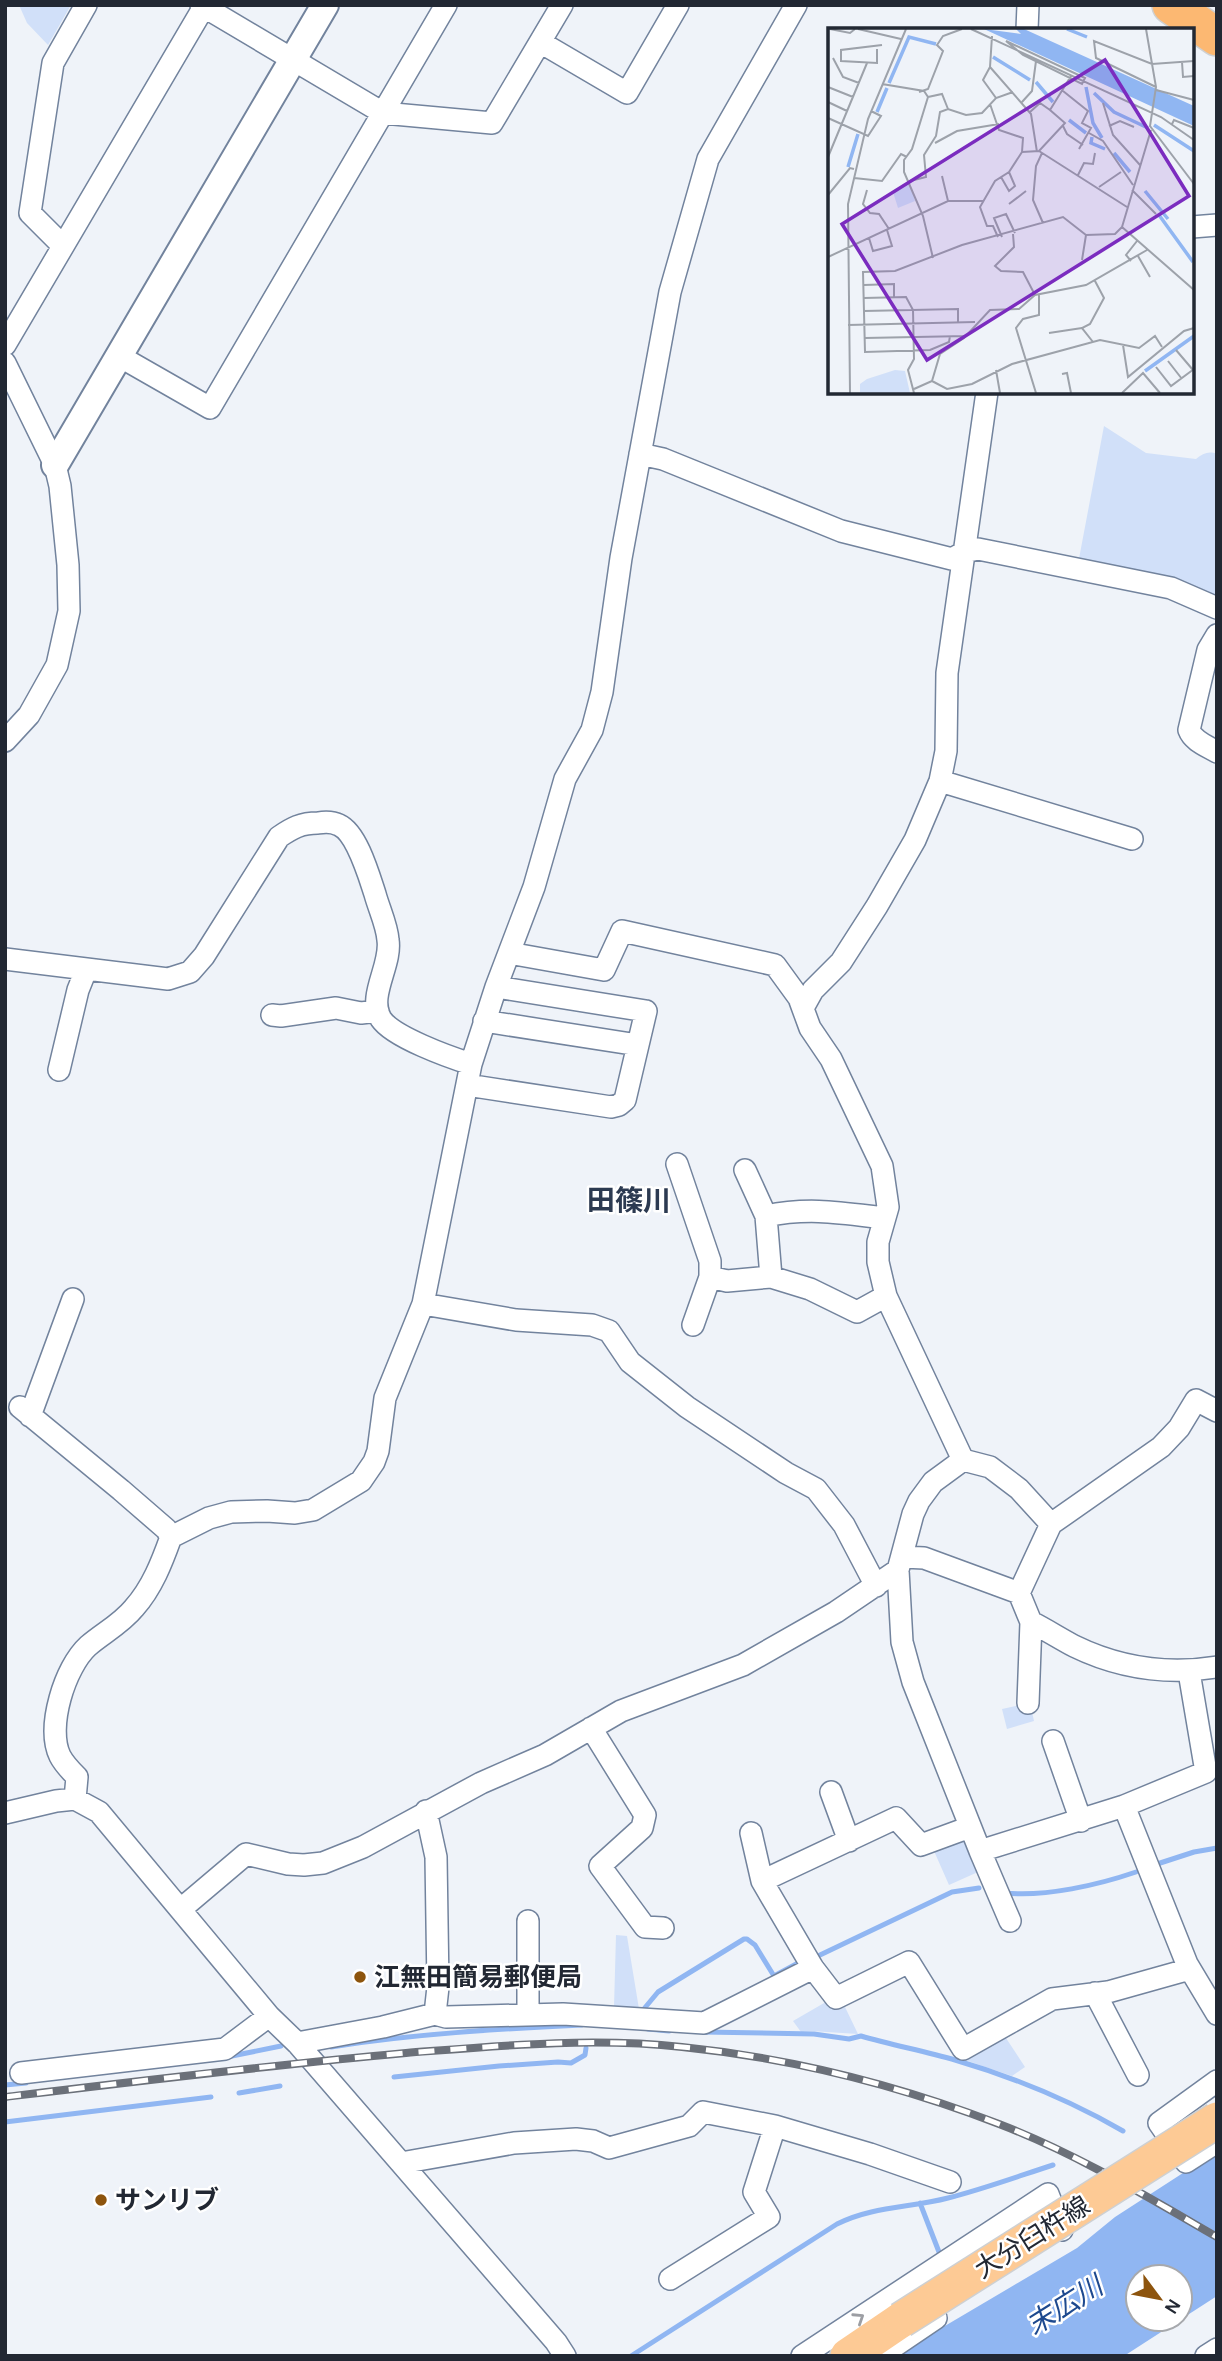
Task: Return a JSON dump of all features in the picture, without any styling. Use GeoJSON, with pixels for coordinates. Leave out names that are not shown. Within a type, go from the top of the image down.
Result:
{"type":"FeatureCollection","features":[{"type":"Feature","properties":{"kind":"highway"},"geometry":{"type":"LineString","coordinates":[[1171,5],[1217,37]]}},
{"type":"Feature","properties":{"kind":"main road","name":"大分臼杵線"},"geometry":{"type":"LineString","coordinates":[[848,2356],[1217,2120]]}},
{"type":"Feature","properties":{"kind":"street"},"geometry":{"type":"LineString","coordinates":[[63,246],[30,213],[52,63],[86,5]]}},
{"type":"Feature","properties":{"kind":"street"},"geometry":{"type":"LineString","coordinates":[[55,465],[325,5]]}},
{"type":"Feature","properties":{"kind":"street"},"geometry":{"type":"LineString","coordinates":[[119,356],[210,408],[446,5]]}},
{"type":"Feature","properties":{"kind":"street"},"geometry":{"type":"LineString","coordinates":[[5,345],[203,6],[383,113],[492,123],[562,5]]}},
{"type":"Feature","properties":{"kind":"street"},"geometry":{"type":"LineString","coordinates":[[540,42],[627,93],[678,5]]}},
{"type":"Feature","properties":{"kind":"street"},"geometry":{"type":"LineString","coordinates":[[75,1799],[77,1777],[59,1755],[55,1740],[58,1707],[69,1674],[75,1660],[88,1646],[126,1617],[145,1595],[171,1537],[209,1518],[231,1512],[295,1513],[313,1510],[361,1481],[378,1451],[385,1398],[423,1304],[469,1075],[484,1021],[534,887],[565,779],[592,730],[599,705],[621,558],[670,292],[708,159],[796,5]]}},
{"type":"Feature","properties":{"kind":"street"},"geometry":{"type":"LineString","coordinates":[[1027,28],[1028,5]]}},
{"type":"Feature","properties":{"kind":"street"},"geometry":{"type":"LineString","coordinates":[[1194,227],[1217,225]]}},
{"type":"Feature","properties":{"kind":"street"},"geometry":{"type":"LineString","coordinates":[[5,363],[55,465],[60,486],[68,565],[67,625],[57,665],[29,715],[5,741]]}},
{"type":"Feature","properties":{"kind":"street"},"geometry":{"type":"LineString","coordinates":[[803,1008],[813,989],[841,962],[877,906],[915,840],[940,781],[946,751],[947,673],[987,394]]}},
{"type":"Feature","properties":{"kind":"street"},"geometry":{"type":"LineString","coordinates":[[640,454],[663,459],[841,531],[952,559],[964,552],[978,549],[1171,588],[1217,608]]}},
{"type":"Feature","properties":{"kind":"street"},"geometry":{"type":"LineString","coordinates":[[1217,635],[1208,650],[1189,730],[1196,740],[1217,752]]}},
{"type":"Feature","properties":{"kind":"street"},"geometry":{"type":"LineString","coordinates":[[940,781],[1132,839]]}},
{"type":"Feature","properties":{"kind":"street"},"geometry":{"type":"LineString","coordinates":[[5,959],[169,979],[190,972],[204,956],[279,837],[295,826],[307,823],[336,823],[346,830],[354,841],[372,883],[388,941],[388,957],[380,984],[378,1011],[382,1020],[469,1075],[611,1107],[625,1100],[646,1011],[496,987]]}},
{"type":"Feature","properties":{"kind":"street"},"geometry":{"type":"LineString","coordinates":[[509,953],[604,970],[622,931],[775,965],[799,998],[810,1028],[831,1059],[882,1166],[888,1198],[878,1242],[878,1262],[886,1296],[963,1460]]}},
{"type":"Feature","properties":{"kind":"street"},"geometry":{"type":"LineString","coordinates":[[59,1070],[78,990],[86,970]]}},
{"type":"Feature","properties":{"kind":"street"},"geometry":{"type":"LineString","coordinates":[[272,1015],[336,1008],[361,1013],[378,1011]]}},
{"type":"Feature","properties":{"kind":"street"},"geometry":{"type":"LineString","coordinates":[[484,1021],[638,1045]]}},
{"type":"Feature","properties":{"kind":"street"},"geometry":{"type":"LineString","coordinates":[[677,1164],[710,1261],[709,1277],[693,1325]]}},
{"type":"Feature","properties":{"kind":"street"},"geometry":{"type":"LineString","coordinates":[[745,1170],[766,1216],[771,1277]]}},
{"type":"Feature","properties":{"kind":"street"},"geometry":{"type":"LineString","coordinates":[[766,1216],[793,1210],[884,1218]]}},
{"type":"Feature","properties":{"kind":"street"},"geometry":{"type":"LineString","coordinates":[[709,1277],[727,1281],[771,1277],[810,1289],[857,1312],[886,1296]]}},
{"type":"Feature","properties":{"kind":"street"},"geometry":{"type":"LineString","coordinates":[[73,1299],[25,1411],[121,1490],[171,1537]]}},
{"type":"Feature","properties":{"kind":"street"},"geometry":{"type":"LineString","coordinates":[[423,1304],[516,1320],[592,1325],[609,1331],[630,1362],[687,1407],[786,1473],[816,1489],[844,1525],[876,1587]]}},
{"type":"Feature","properties":{"kind":"street"},"geometry":{"type":"LineString","coordinates":[[1019,1593],[1051,1524],[1161,1447],[1180,1428],[1196,1400],[1217,1412]]}},
{"type":"Feature","properties":{"kind":"street"},"geometry":{"type":"LineString","coordinates":[[963,1460],[990,1467],[1019,1489],[1051,1524]]}},
{"type":"Feature","properties":{"kind":"street"},"geometry":{"type":"LineString","coordinates":[[963,1460],[933,1482],[919,1501],[909,1529],[901,1563],[902,1642],[913,1682],[1010,1921]]}},
{"type":"Feature","properties":{"kind":"street"},"geometry":{"type":"LineString","coordinates":[[181,1909],[246,1854],[288,1864],[323,1863],[363,1847],[481,1783],[545,1755],[621,1711],[743,1665],[876,1587],[901,1563],[924,1558],[1019,1593],[1031,1622],[1028,1703]]}},
{"type":"Feature","properties":{"kind":"street"},"geometry":{"type":"LineString","coordinates":[[1031,1622],[1097,1656],[1138,1668],[1189,1672],[1217,1667]]}},
{"type":"Feature","properties":{"kind":"street"},"geometry":{"type":"LineString","coordinates":[[980,1851],[1124,1806],[1206,1772],[1189,1672]]}},
{"type":"Feature","properties":{"kind":"street"},"geometry":{"type":"LineString","coordinates":[[591,1728],[645,1815],[642,1828],[600,1866],[645,1927],[663,1928]]}},
{"type":"Feature","properties":{"kind":"street"},"geometry":{"type":"LineString","coordinates":[[1053,1741],[1081,1821]]}},
{"type":"Feature","properties":{"kind":"street"},"geometry":{"type":"LineString","coordinates":[[831,1792],[849,1841]]}},
{"type":"Feature","properties":{"kind":"street"},"geometry":{"type":"LineString","coordinates":[[5,1813],[75,1799],[99,1812],[269,2016],[297,2043],[556,2342],[565,2356]]}},
{"type":"Feature","properties":{"kind":"street"},"geometry":{"type":"LineString","coordinates":[[1124,1806],[1190,1969],[1217,2014]]}},
{"type":"Feature","properties":{"kind":"street"},"geometry":{"type":"LineString","coordinates":[[426,1811],[436,1857],[438,1987],[435,2014]]}},
{"type":"Feature","properties":{"kind":"street"},"geometry":{"type":"LineString","coordinates":[[762,1881],[896,1818],[921,1845],[970,1827]]}},
{"type":"Feature","properties":{"kind":"street"},"geometry":{"type":"LineString","coordinates":[[751,1833],[762,1881],[813,1968],[836,1998],[909,1962],[963,2049],[1052,1999],[1133,1986],[1190,1969]]}},
{"type":"Feature","properties":{"kind":"street"},"geometry":{"type":"LineString","coordinates":[[528,1921],[528,2015]]}},
{"type":"Feature","properties":{"kind":"street"},"geometry":{"type":"LineString","coordinates":[[297,2043],[435,2014],[446,2017],[563,2014],[704,2023],[813,1968]]}},
{"type":"Feature","properties":{"kind":"street"},"geometry":{"type":"LineString","coordinates":[[1095,1993],[1138,2075]]}},
{"type":"Feature","properties":{"kind":"street"},"geometry":{"type":"LineString","coordinates":[[22,2073],[225,2049],[269,2016]]}},
{"type":"Feature","properties":{"kind":"street"},"geometry":{"type":"LineString","coordinates":[[1217,2081],[1159,2123],[1186,2162],[1217,2142]]}},
{"type":"Feature","properties":{"kind":"street"},"geometry":{"type":"LineString","coordinates":[[401,2163],[514,2143],[576,2138],[609,2148],[689,2126],[703,2112],[775,2126],[870,2154],[950,2182]]}},
{"type":"Feature","properties":{"kind":"street"},"geometry":{"type":"LineString","coordinates":[[670,2279],[769,2217],[754,2192],[775,2126]]}},
{"type":"Feature","properties":{"kind":"street"},"geometry":{"type":"LineString","coordinates":[[802,2356],[1048,2194],[1062,2231],[880,2356]]}},
{"type":"Feature","properties":{"kind":"street"},"geometry":{"type":"LineString","coordinates":[[1206,2356],[1217,2349]]}},
{"type":"Feature","properties":{"kind":"shaded area"},"geometry":{"type":"Polygon","coordinates":[[[19,5],[71,5],[48,45],[27,23],[19,5]]]}},
{"type":"Feature","properties":{"kind":"shaded area"},"geometry":{"type":"Polygon","coordinates":[[[1104,426],[1146,453],[1196,459],[1206,453],[1217,454],[1217,604],[1078,564],[1104,426]]]}},
{"type":"Feature","properties":{"kind":"shaded area"},"geometry":{"type":"Polygon","coordinates":[[[1030,1703],[1034,1721],[1007,1729],[1002,1709],[1030,1703]]]}},
{"type":"Feature","properties":{"kind":"shaded area"},"geometry":{"type":"Polygon","coordinates":[[[963,1838],[978,1872],[949,1885],[934,1851],[963,1838]]]}},
{"type":"Feature","properties":{"kind":"shaded area"},"geometry":{"type":"Polygon","coordinates":[[[616,1935],[627,1936],[639,2009],[614,2007],[616,1935]]]}},
{"type":"Feature","properties":{"kind":"shaded area"},"geometry":{"type":"Polygon","coordinates":[[[831,1999],[838,2010],[845,2007],[858,2034],[801,2032],[793,2021],[831,1999]]]}},
{"type":"Feature","properties":{"kind":"shaded area"},"geometry":{"type":"Polygon","coordinates":[[[1004,2035],[1025,2067],[1012,2076],[965,2060],[1004,2035]]]}},
{"type":"Feature","properties":{"kind":"water","name":"末広川"},"geometry":{"type":"Polygon","coordinates":[[[1217,2151],[1217,2296],[1194,2311],[1194,2263],[1124,2263],[1124,2333],[1160,2333],[1124,2356],[894,2356],[1077,2248],[1115,2217],[1217,2151]]]}},
{"type":"Feature","properties":{"kind":"waterway"},"geometry":{"type":"LineString","coordinates":[[1154,1865],[1194,1852],[1217,1848]]}},
{"type":"Feature","properties":{"kind":"waterway"},"geometry":{"type":"LineString","coordinates":[[1005,1893],[1072,1889],[1136,1872]]}},
{"type":"Feature","properties":{"kind":"waterway"},"geometry":{"type":"LineString","coordinates":[[820,1955],[952,1892],[979,1888]]}},
{"type":"Feature","properties":{"kind":"waterway"},"geometry":{"type":"LineString","coordinates":[[643,2010],[658,1992],[744,1939],[755,1945],[774,1976],[800,1962]]}},
{"type":"Feature","properties":{"kind":"waterway"},"geometry":{"type":"LineString","coordinates":[[331,2047],[456,2033],[582,2025]]}},
{"type":"Feature","properties":{"kind":"waterway"},"geometry":{"type":"LineString","coordinates":[[648,2029],[669,2031]]}},
{"type":"Feature","properties":{"kind":"waterway"},"geometry":{"type":"LineString","coordinates":[[703,2032],[814,2034],[849,2039],[861,2036],[998,2074],[1062,2100],[1123,2131]]}},
{"type":"Feature","properties":{"kind":"waterway"},"geometry":{"type":"LineString","coordinates":[[227,2057],[281,2046]]}},
{"type":"Feature","properties":{"kind":"waterway"},"geometry":{"type":"LineString","coordinates":[[394,2077],[499,2066],[571,2063],[585,2055],[586,2048]]}},
{"type":"Feature","properties":{"kind":"waterway"},"geometry":{"type":"LineString","coordinates":[[5,2085],[26,2083]]}},
{"type":"Feature","properties":{"kind":"waterway"},"geometry":{"type":"LineString","coordinates":[[239,2093],[280,2086]]}},
{"type":"Feature","properties":{"kind":"waterway"},"geometry":{"type":"LineString","coordinates":[[5,2122],[211,2097]]}},
{"type":"Feature","properties":{"kind":"waterway"},"geometry":{"type":"LineString","coordinates":[[631,2356],[837,2224],[864,2214],[934,2201],[988,2187],[1053,2165]]}},
{"type":"Feature","properties":{"kind":"waterway"},"geometry":{"type":"LineString","coordinates":[[920,2203],[939,2252]]}},
{"type":"Feature","properties":{"kind":"railway"},"geometry":{"type":"LineString","coordinates":[[5,2097],[406,2053],[578,2043],[682,2047],[763,2058],[843,2075],[961,2110],[1083,2162],[1217,2237]]}},
{"type":"Feature","properties":{"kind":"place","name":"江無田簡易郵便局"},"geometry":{"type":"Point","coordinates":[360,1977]}},
{"type":"Feature","properties":{"kind":"place","name":"サンリブ"},"geometry":{"type":"Point","coordinates":[101,2200]}},
{"type":"Feature","properties":{"kind":"district","name":"田篠川"},"geometry":{"type":"Point","coordinates":[629,1200]}}]}
